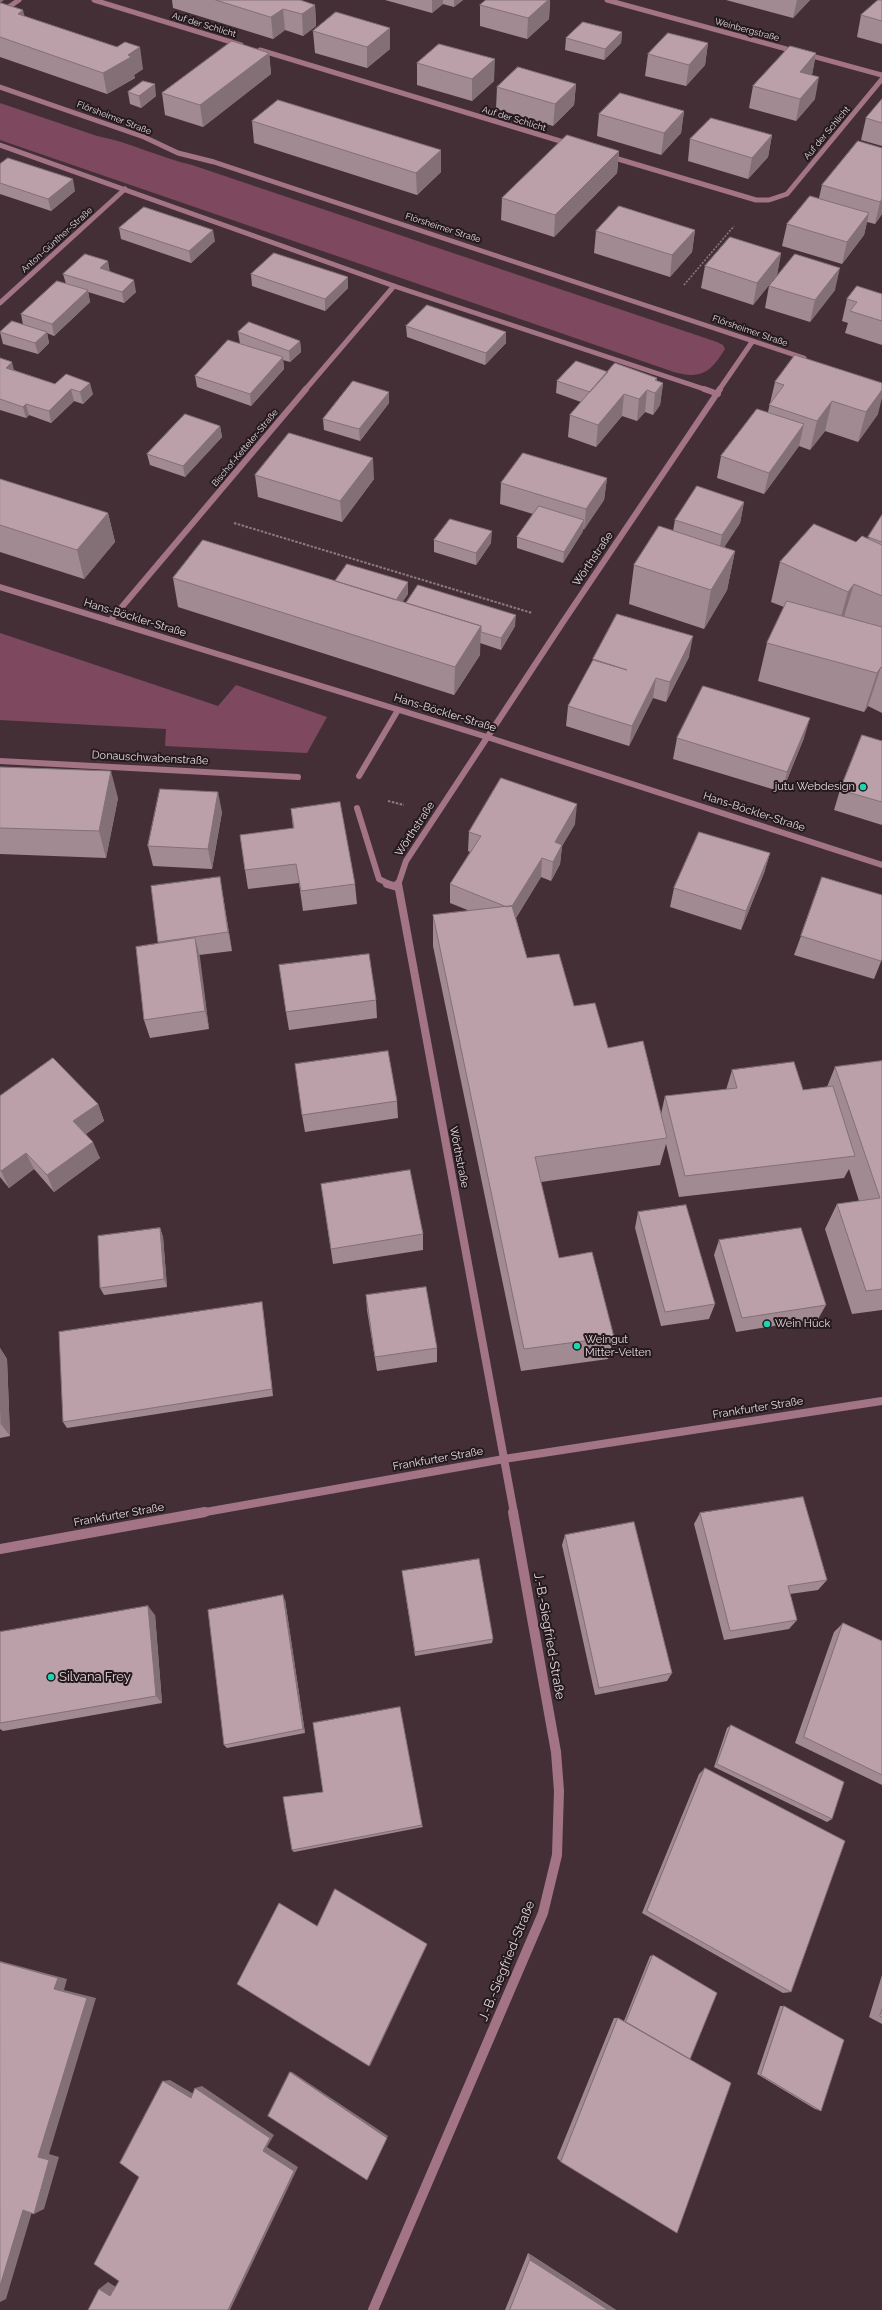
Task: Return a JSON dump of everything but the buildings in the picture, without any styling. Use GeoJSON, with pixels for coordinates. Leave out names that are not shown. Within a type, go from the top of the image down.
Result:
{"type":"FeatureCollection","features":[{"type":"Feature","properties":{"kind":"street"},"geometry":{"type":"LineString","coordinates":[[0,13],[19,0]]}},
{"type":"Feature","properties":{"kind":"street","name":"Auf der Schlicht"},"geometry":{"type":"LineString","coordinates":[[94,0],[246,46]]}},
{"type":"Feature","properties":{"kind":"street","name":"Weinbergstraße"},"geometry":{"type":"LineString","coordinates":[[607,0],[882,75]]}},
{"type":"Feature","properties":{"kind":"street","name":"Auf der Schlicht"},"geometry":{"type":"LineString","coordinates":[[254,48],[573,145]]}},
{"type":"Feature","properties":{"kind":"street","name":"Auf der Schlicht"},"geometry":{"type":"LineString","coordinates":[[604,154],[756,200],[769,200],[787,194],[882,79]]}},
{"type":"Feature","properties":{"kind":"street","name":"Flörsheimer Straße"},"geometry":{"type":"LineString","coordinates":[[0,87],[144,137],[166,150],[214,162],[662,310],[810,361]]}},
{"type":"Feature","properties":{"kind":"street"},"geometry":{"type":"LineString","coordinates":[[0,145],[394,286],[718,394]]}},
{"type":"Feature","properties":{"kind":"street","name":"Anton-Günther-Straße"},"geometry":{"type":"LineString","coordinates":[[0,302],[125,189]]}},
{"type":"Feature","properties":{"kind":"street","name":"Bischof-Ketteler-Straße"},"geometry":{"type":"LineString","coordinates":[[110,621],[394,286]]}},
{"type":"Feature","properties":{"kind":"street","name":"Wörthstraße"},"geometry":{"type":"LineString","coordinates":[[504,1459],[397,887],[406,861],[563,622],[752,342]]}},
{"type":"Feature","properties":{"kind":"street","name":"Hans-Böckler-Straße"},"geometry":{"type":"LineString","coordinates":[[0,587],[487,737],[882,865]]}},
{"type":"Feature","properties":{"kind":"street"},"geometry":{"type":"LineString","coordinates":[[359,776],[398,710]]}},
{"type":"Feature","properties":{"kind":"street","name":"Donauschwabenstraße"},"geometry":{"type":"LineString","coordinates":[[0,761],[298,777]]}},
{"type":"Feature","properties":{"kind":"street"},"geometry":{"type":"LineString","coordinates":[[357,808],[379,879],[386,884],[397,887]]}},
{"type":"Feature","properties":{"kind":"street","name":"Frankfurter Straße"},"geometry":{"type":"LineString","coordinates":[[0,1549],[504,1459],[882,1400]]}},
{"type":"Feature","properties":{"kind":"street","name":"J.-B.-Siegfried-Straße"},"geometry":{"type":"LineString","coordinates":[[373,2310],[543,1913],[557,1855],[559,1791],[556,1752],[504,1459]]}},
{"type":"Feature","properties":{"kind":"path"},"geometry":{"type":"LineString","coordinates":[[662,310],[756,200]]}},
{"type":"Feature","properties":{"kind":"path"},"geometry":{"type":"LineString","coordinates":[[202,514],[563,622]]}},
{"type":"Feature","properties":{"kind":"shaded area"},"geometry":{"type":"Polygon","coordinates":[[[0,103],[97,136],[121,142],[192,165],[717,342],[723,345],[725,349],[715,363],[704,372],[691,375],[674,372],[0,140],[0,103]]]}},
{"type":"Feature","properties":{"kind":"shaded area"},"geometry":{"type":"Polygon","coordinates":[[[0,633],[218,706],[236,685],[327,717],[307,753],[165,746],[166,729],[0,720],[0,633]]]}},
{"type":"Feature","properties":{"kind":"place","name":"jutu Webdesign"},"geometry":{"type":"Point","coordinates":[863,787]}},
{"type":"Feature","properties":{"kind":"place","name":"Wein Hück"},"geometry":{"type":"Point","coordinates":[767,1324]}},
{"type":"Feature","properties":{"kind":"place","name":"Weingut Mitter-Velten"},"geometry":{"type":"Point","coordinates":[577,1346]}},
{"type":"Feature","properties":{"kind":"place","name":"Silvana Frey"},"geometry":{"type":"Point","coordinates":[51,1677]}}]}
